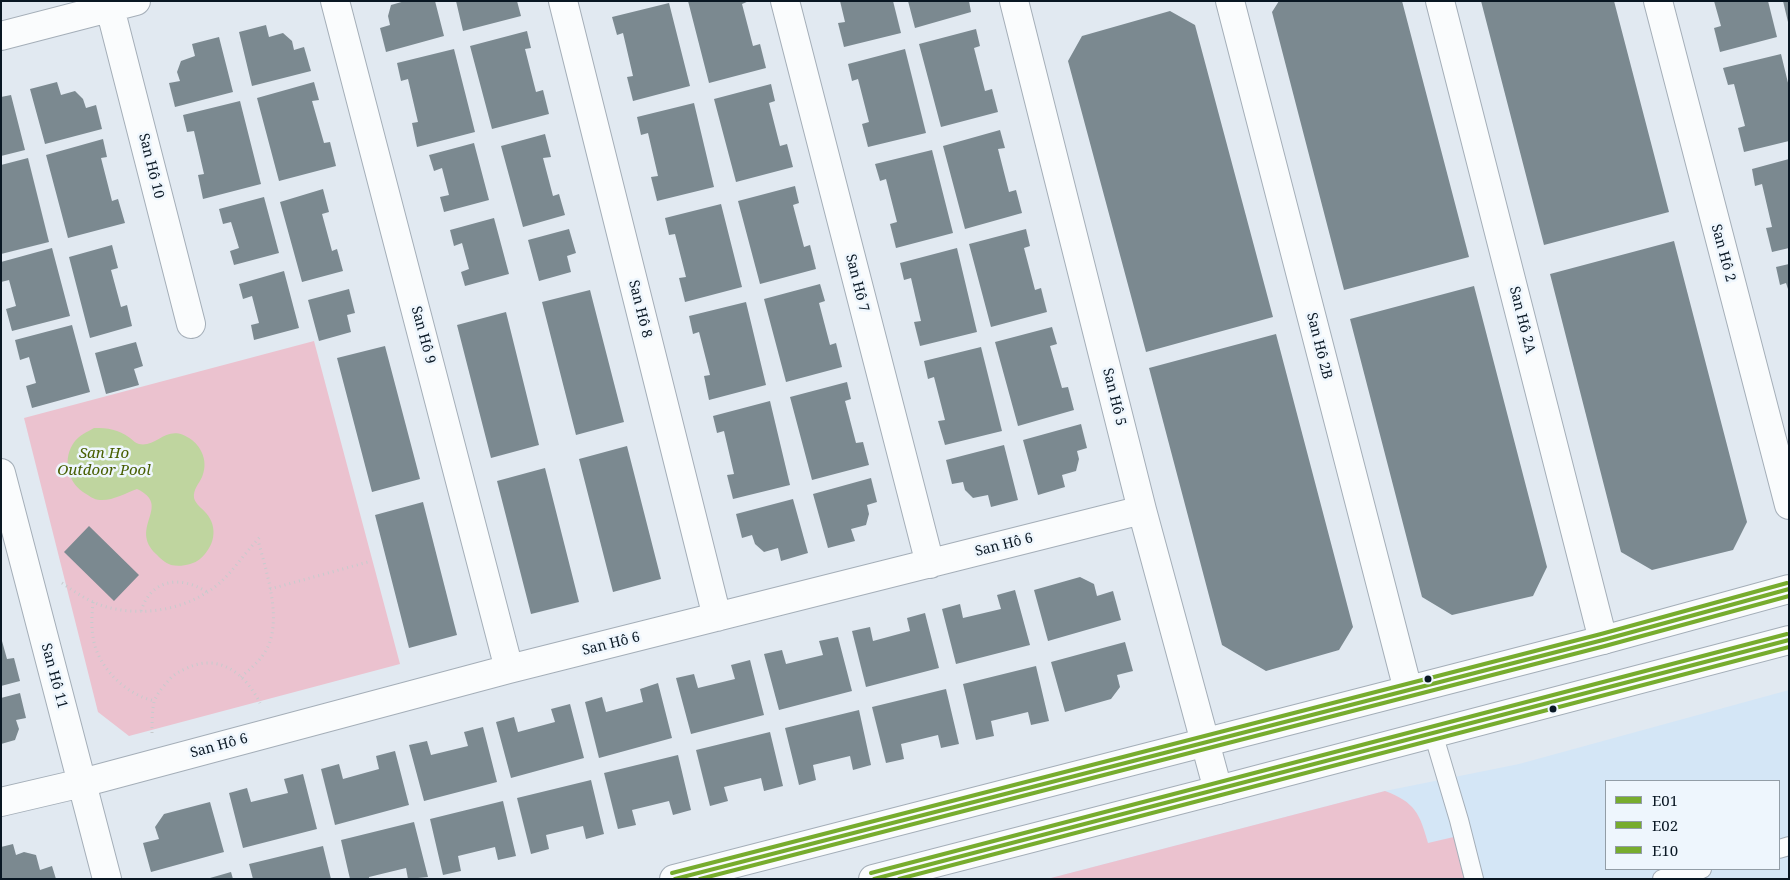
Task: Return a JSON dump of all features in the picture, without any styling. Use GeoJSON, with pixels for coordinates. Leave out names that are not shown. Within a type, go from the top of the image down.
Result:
{"type":"FeatureCollection","features":[{"type":"Feature","properties":{"kind":"street"},"geometry":{"type":"LineString","coordinates":[[1,36],[136,1]]}},
{"type":"Feature","properties":{"kind":"street","name":"San Hô 9"},"geometry":{"type":"LineString","coordinates":[[335,1],[509,670]]}},
{"type":"Feature","properties":{"kind":"street","name":"San Hô 8"},"geometry":{"type":"LineString","coordinates":[[563,1],[717,617]]}},
{"type":"Feature","properties":{"kind":"street","name":"San Hô 7"},"geometry":{"type":"LineString","coordinates":[[785,1],[930,564]]}},
{"type":"Feature","properties":{"kind":"street","name":"San Hô 2B"},"geometry":{"type":"LineString","coordinates":[[1230,1],[1408,690]]}},
{"type":"Feature","properties":{"kind":"street","name":"San Hô 2A"},"geometry":{"type":"LineString","coordinates":[[1440,1],[1603,640]]}},
{"type":"Feature","properties":{"kind":"street","name":"San Hô 2"},"geometry":{"type":"LineString","coordinates":[[1658,1],[1789,505]]}},
{"type":"Feature","properties":{"kind":"street","name":"San Hô 5"},"geometry":{"type":"LineString","coordinates":[[1019,2],[1142,510],[1218,790]]}},
{"type":"Feature","properties":{"kind":"street","name":"San Hô 10"},"geometry":{"type":"LineString","coordinates":[[110,8],[191,324]]}},
{"type":"Feature","properties":{"kind":"street","name":"San Hô 11"},"geometry":{"type":"LineString","coordinates":[[1,473],[107,879]]}},
{"type":"Feature","properties":{"kind":"street","name":"San Hô 6"},"geometry":{"type":"LineString","coordinates":[[1,802],[82,783],[509,670],[1142,510]]}},
{"type":"Feature","properties":{"kind":"street"},"geometry":{"type":"LineString","coordinates":[[674,879],[1603,640],[1789,589]]}},
{"type":"Feature","properties":{"kind":"street"},"geometry":{"type":"LineString","coordinates":[[873,879],[1789,640]]}},
{"type":"Feature","properties":{"kind":"lane"},"geometry":{"type":"LineString","coordinates":[[1433,733],[1459,820],[1474,879]]}},
{"type":"Feature","properties":{"kind":"lane"},"geometry":{"type":"LineString","coordinates":[[1662,879],[1698,870]]}},
{"type":"Feature","properties":{"kind":"path"},"geometry":{"type":"LineString","coordinates":[[61,582],[101,606],[126,612],[152,611],[185,604],[207,592],[222,580],[262,535]]}},
{"type":"Feature","properties":{"kind":"path"},"geometry":{"type":"LineString","coordinates":[[241,677],[265,653],[272,637],[270,588],[258,540]]}},
{"type":"Feature","properties":{"kind":"path"},"geometry":{"type":"LineString","coordinates":[[270,588],[368,562]]}},
{"type":"Feature","properties":{"kind":"path"},"geometry":{"type":"LineString","coordinates":[[140,611],[150,593],[159,586],[170,582],[184,582],[197,586],[207,592]]}},
{"type":"Feature","properties":{"kind":"path"},"geometry":{"type":"LineString","coordinates":[[93,602],[93,639],[110,673],[131,691],[144,699],[154,701]]}},
{"type":"Feature","properties":{"kind":"path"},"geometry":{"type":"LineString","coordinates":[[152,739],[154,701],[174,674],[193,665],[211,662],[228,667],[251,688],[263,710]]}},
{"type":"Feature","properties":{"kind":"shaded area"},"geometry":{"type":"Polygon","coordinates":[[[314,341],[400,664],[129,736],[98,712],[24,418],[314,341]]]}},
{"type":"Feature","properties":{"kind":"shaded area"},"geometry":{"type":"Polygon","coordinates":[[[1789,690],[1789,879],[1047,879],[1385,791],[1519,764],[1789,690]]]}},
{"type":"Feature","properties":{"kind":"shaded area"},"geometry":{"type":"Polygon","coordinates":[[[1385,791],[1403,800],[1415,810],[1428,843],[1458,836],[1469,879],[1047,879],[1385,791]]]}},
{"type":"Feature","properties":{"kind":"water","name":"San Ho Outdoor Pool"},"geometry":{"type":"Polygon","coordinates":[[[94,428],[117,431],[139,444],[146,444],[163,436],[176,433],[183,435],[196,444],[202,452],[205,467],[194,492],[194,498],[210,519],[214,531],[209,549],[200,559],[190,564],[175,566],[167,563],[156,554],[149,544],[146,535],[151,503],[147,496],[137,489],[114,498],[100,500],[83,492],[73,482],[68,469],[71,448],[77,439],[94,428]]]}},
{"type":"Feature","properties":{"kind":"building"},"geometry":{"type":"Polygon","coordinates":[[[405,1],[435,1],[444,36],[386,52],[380,28],[390,25],[388,16],[391,5],[405,1]]]}},
{"type":"Feature","properties":{"kind":"building"},"geometry":{"type":"Polygon","coordinates":[[[456,1],[517,1],[521,16],[463,31],[456,1]]]}},
{"type":"Feature","properties":{"kind":"building"},"geometry":{"type":"Polygon","coordinates":[[[688,1],[749,1],[742,4],[753,46],[760,44],[766,68],[709,83],[688,1]]]}},
{"type":"Feature","properties":{"kind":"building"},"geometry":{"type":"Polygon","coordinates":[[[840,1],[893,1],[901,33],[844,47],[838,23],[845,22],[840,1]]]}},
{"type":"Feature","properties":{"kind":"building"},"geometry":{"type":"Polygon","coordinates":[[[908,1],[969,1],[971,12],[915,28],[908,1]]]}},
{"type":"Feature","properties":{"kind":"building"},"geometry":{"type":"Polygon","coordinates":[[[1279,1],[1402,1],[1469,257],[1344,290],[1272,12],[1279,1]]]}},
{"type":"Feature","properties":{"kind":"building"},"geometry":{"type":"Polygon","coordinates":[[[1481,1],[1614,1],[1669,212],[1544,245],[1481,1]]]}},
{"type":"Feature","properties":{"kind":"building"},"geometry":{"type":"Polygon","coordinates":[[[1714,1],[1768,1],[1777,37],[1720,52],[1714,28],[1721,26],[1714,1]]]}},
{"type":"Feature","properties":{"kind":"building"},"geometry":{"type":"Polygon","coordinates":[[[1783,1],[1789,1],[1789,22],[1788,22],[1783,1]]]}},
{"type":"Feature","properties":{"kind":"building"},"geometry":{"type":"Polygon","coordinates":[[[669,3],[690,86],[633,101],[627,77],[633,76],[623,33],[617,35],[612,17],[669,3]]]}},
{"type":"Feature","properties":{"kind":"building"},"geometry":{"type":"Polygon","coordinates":[[[1170,11],[1195,25],[1273,317],[1146,352],[1068,61],[1082,36],[1170,11]]]}},
{"type":"Feature","properties":{"kind":"building"},"geometry":{"type":"Polygon","coordinates":[[[266,25],[269,37],[283,33],[292,41],[294,50],[304,47],[311,71],[252,86],[239,32],[266,25]]]}},
{"type":"Feature","properties":{"kind":"building"},"geometry":{"type":"Polygon","coordinates":[[[976,29],[980,46],[974,48],[985,91],[992,89],[998,112],[941,127],[919,44],[976,29]]]}},
{"type":"Feature","properties":{"kind":"building"},"geometry":{"type":"Polygon","coordinates":[[[527,31],[531,48],[525,49],[536,92],[543,90],[549,114],[492,129],[470,46],[527,31]]]}},
{"type":"Feature","properties":{"kind":"building"},"geometry":{"type":"Polygon","coordinates":[[[219,37],[233,92],[175,107],[169,83],[180,81],[177,72],[181,61],[195,56],[192,44],[219,37]]]}},
{"type":"Feature","properties":{"kind":"building"},"geometry":{"type":"Polygon","coordinates":[[[454,49],[475,132],[417,147],[412,123],[418,122],[408,79],[401,81],[397,63],[454,49]]]}},
{"type":"Feature","properties":{"kind":"building"},"geometry":{"type":"Polygon","coordinates":[[[905,49],[926,133],[868,147],[862,124],[869,122],[858,79],[852,81],[848,64],[905,49]]]}},
{"type":"Feature","properties":{"kind":"building"},"geometry":{"type":"Polygon","coordinates":[[[1781,54],[1789,87],[1789,141],[1744,152],[1738,128],[1745,126],[1734,84],[1728,85],[1723,68],[1781,54]]]}},
{"type":"Feature","properties":{"kind":"building"},"geometry":{"type":"Polygon","coordinates":[[[57,82],[61,95],[75,91],[83,99],[86,108],[96,105],[102,129],[45,144],[30,89],[57,82]]]}},
{"type":"Feature","properties":{"kind":"building"},"geometry":{"type":"Polygon","coordinates":[[[314,82],[319,100],[312,101],[324,143],[330,142],[336,166],[279,181],[257,98],[314,82]]]}},
{"type":"Feature","properties":{"kind":"building"},"geometry":{"type":"Polygon","coordinates":[[[771,84],[775,101],[769,103],[780,146],[787,144],[793,167],[736,182],[714,99],[771,84]]]}},
{"type":"Feature","properties":{"kind":"building"},"geometry":{"type":"Polygon","coordinates":[[[11,95],[25,150],[1,156],[1,97],[11,95]]]}},
{"type":"Feature","properties":{"kind":"building"},"geometry":{"type":"Polygon","coordinates":[[[240,101],[261,184],[203,199],[198,175],[204,174],[194,131],[187,132],[183,115],[240,101]]]}},
{"type":"Feature","properties":{"kind":"building"},"geometry":{"type":"Polygon","coordinates":[[[694,103],[714,187],[657,201],[651,177],[658,176],[648,133],[641,135],[637,117],[694,103]]]}},
{"type":"Feature","properties":{"kind":"building"},"geometry":{"type":"Polygon","coordinates":[[[1000,130],[1005,148],[998,149],[1009,192],[1016,190],[1022,213],[965,229],[943,146],[1000,130]]]}},
{"type":"Feature","properties":{"kind":"building"},"geometry":{"type":"Polygon","coordinates":[[[545,134],[551,157],[543,158],[553,196],[559,194],[565,215],[523,227],[501,146],[545,134]]]}},
{"type":"Feature","properties":{"kind":"building"},"geometry":{"type":"Polygon","coordinates":[[[103,139],[107,157],[101,158],[112,201],[118,199],[125,223],[68,238],[46,155],[103,139]]]}},
{"type":"Feature","properties":{"kind":"building"},"geometry":{"type":"Polygon","coordinates":[[[474,143],[489,200],[444,212],[440,197],[449,195],[442,168],[434,171],[429,155],[474,143]]]}},
{"type":"Feature","properties":{"kind":"building"},"geometry":{"type":"Polygon","coordinates":[[[932,150],[953,233],[896,248],[890,224],[897,222],[886,179],[880,181],[875,164],[932,150]]]}},
{"type":"Feature","properties":{"kind":"building"},"geometry":{"type":"Polygon","coordinates":[[[28,158],[49,242],[1,254],[1,165],[28,158]]]}},
{"type":"Feature","properties":{"kind":"building"},"geometry":{"type":"Polygon","coordinates":[[[1789,159],[1789,248],[1772,252],[1766,228],[1772,227],[1762,184],[1755,186],[1752,169],[1789,159]]]}},
{"type":"Feature","properties":{"kind":"building"},"geometry":{"type":"Polygon","coordinates":[[[795,186],[799,203],[793,205],[804,247],[810,245],[816,269],[760,284],[738,201],[795,186]]]}},
{"type":"Feature","properties":{"kind":"building"},"geometry":{"type":"Polygon","coordinates":[[[323,189],[329,212],[322,214],[332,251],[337,249],[343,271],[302,282],[280,202],[323,189]]]}},
{"type":"Feature","properties":{"kind":"building"},"geometry":{"type":"Polygon","coordinates":[[[264,197],[279,253],[234,265],[230,251],[239,248],[231,222],[223,224],[219,209],[264,197]]]}},
{"type":"Feature","properties":{"kind":"building"},"geometry":{"type":"Polygon","coordinates":[[[721,204],[742,287],[685,302],[679,278],[686,277],[675,234],[669,235],[665,218],[721,204]]]}},
{"type":"Feature","properties":{"kind":"building"},"geometry":{"type":"Polygon","coordinates":[[[494,218],[509,274],[465,286],[461,272],[469,269],[462,243],[454,246],[450,230],[494,218]]]}},
{"type":"Feature","properties":{"kind":"building"},"geometry":{"type":"Polygon","coordinates":[[[569,229],[576,253],[567,256],[571,272],[539,281],[528,240],[569,229]]]}},
{"type":"Feature","properties":{"kind":"building"},"geometry":{"type":"Polygon","coordinates":[[[1026,229],[1030,246],[1024,248],[1035,290],[1041,288],[1047,312],[991,327],[969,244],[1026,229]]]}},
{"type":"Feature","properties":{"kind":"building"},"geometry":{"type":"Polygon","coordinates":[[[1674,241],[1747,522],[1733,550],[1652,570],[1621,552],[1550,274],[1674,241]]]}},
{"type":"Feature","properties":{"kind":"building"},"geometry":{"type":"Polygon","coordinates":[[[112,245],[118,268],[111,270],[121,307],[127,305],[132,326],[90,338],[69,257],[112,245]]]}},
{"type":"Feature","properties":{"kind":"building"},"geometry":{"type":"Polygon","coordinates":[[[52,248],[70,316],[12,331],[6,309],[16,306],[9,280],[1,282],[1,262],[52,248]]]}},
{"type":"Feature","properties":{"kind":"building"},"geometry":{"type":"Polygon","coordinates":[[[957,248],[977,332],[920,346],[914,322],[921,321],[911,278],[904,280],[900,263],[957,248]]]}},
{"type":"Feature","properties":{"kind":"building"},"geometry":{"type":"Polygon","coordinates":[[[1789,264],[1788,289],[1786,283],[1780,285],[1776,267],[1789,264]]]}},
{"type":"Feature","properties":{"kind":"building"},"geometry":{"type":"Polygon","coordinates":[[[284,271],[299,328],[254,340],[251,325],[259,323],[252,296],[243,299],[239,284],[284,271]]]}},
{"type":"Feature","properties":{"kind":"building"},"geometry":{"type":"Polygon","coordinates":[[[820,284],[825,301],[819,303],[830,345],[836,343],[842,367],[786,382],[764,299],[820,284]]]}},
{"type":"Feature","properties":{"kind":"building"},"geometry":{"type":"Polygon","coordinates":[[[1474,286],[1547,567],[1533,596],[1452,615],[1422,597],[1350,319],[1474,286]]]}},
{"type":"Feature","properties":{"kind":"building"},"geometry":{"type":"Polygon","coordinates":[[[349,289],[355,313],[347,315],[351,332],[319,341],[308,300],[349,289]]]}},
{"type":"Feature","properties":{"kind":"building"},"geometry":{"type":"Polygon","coordinates":[[[590,290],[624,422],[576,435],[542,302],[590,290]]]}},
{"type":"Feature","properties":{"kind":"building"},"geometry":{"type":"Polygon","coordinates":[[[746,302],[766,385],[709,400],[704,376],[710,375],[699,332],[693,334],[689,316],[746,302]]]}},
{"type":"Feature","properties":{"kind":"building"},"geometry":{"type":"Polygon","coordinates":[[[506,312],[539,445],[491,458],[457,325],[506,312]]]}},
{"type":"Feature","properties":{"kind":"building"},"geometry":{"type":"Polygon","coordinates":[[[72,325],[90,392],[32,408],[26,386],[36,383],[29,357],[20,360],[15,340],[72,325]]]}},
{"type":"Feature","properties":{"kind":"building"},"geometry":{"type":"Polygon","coordinates":[[[1052,327],[1057,344],[1050,346],[1062,388],[1068,387],[1074,410],[1018,426],[995,342],[1052,327]]]}},
{"type":"Feature","properties":{"kind":"building"},"geometry":{"type":"Polygon","coordinates":[[[1276,334],[1353,627],[1339,650],[1266,671],[1222,645],[1149,368],[1276,334]]]}},
{"type":"Feature","properties":{"kind":"building"},"geometry":{"type":"Polygon","coordinates":[[[136,342],[143,366],[134,369],[139,385],[106,394],[95,353],[136,342]]]}},
{"type":"Feature","properties":{"kind":"building"},"geometry":{"type":"Polygon","coordinates":[[[385,346],[420,479],[372,492],[337,358],[385,346]]]}},
{"type":"Feature","properties":{"kind":"building"},"geometry":{"type":"Polygon","coordinates":[[[981,347],[1002,431],[945,445],[938,421],[945,420],[934,377],[928,379],[924,361],[981,347]]]}},
{"type":"Feature","properties":{"kind":"building"},"geometry":{"type":"Polygon","coordinates":[[[847,382],[851,399],[845,401],[856,443],[863,442],[869,465],[812,480],[790,397],[847,382]]]}},
{"type":"Feature","properties":{"kind":"building"},"geometry":{"type":"Polygon","coordinates":[[[770,401],[790,485],[733,499],[727,475],[734,474],[724,431],[717,433],[713,416],[770,401]]]}},
{"type":"Feature","properties":{"kind":"building"},"geometry":{"type":"Polygon","coordinates":[[[1081,424],[1087,448],[1077,451],[1079,459],[1076,471],[1062,475],[1065,487],[1038,495],[1023,440],[1081,424]]]}},
{"type":"Feature","properties":{"kind":"building"},"geometry":{"type":"Polygon","coordinates":[[[1004,445],[1018,500],[991,507],[988,495],[973,498],[965,490],[963,482],[952,484],[946,460],[1004,445]]]}},
{"type":"Feature","properties":{"kind":"building"},"geometry":{"type":"Polygon","coordinates":[[[627,446],[661,579],[613,592],[579,459],[627,446]]]}},
{"type":"Feature","properties":{"kind":"building"},"geometry":{"type":"Polygon","coordinates":[[[545,468],[579,602],[531,614],[497,481],[545,468]]]}},
{"type":"Feature","properties":{"kind":"building"},"geometry":{"type":"Polygon","coordinates":[[[871,478],[877,502],[867,505],[869,514],[866,525],[851,529],[855,541],[828,548],[813,494],[871,478]]]}},
{"type":"Feature","properties":{"kind":"building"},"geometry":{"type":"Polygon","coordinates":[[[793,499],[808,553],[781,561],[778,548],[764,552],[755,544],[752,535],[742,538],[736,514],[793,499]]]}},
{"type":"Feature","properties":{"kind":"building"},"geometry":{"type":"Polygon","coordinates":[[[423,502],[457,635],[409,648],[375,515],[423,502]]]}},
{"type":"Feature","properties":{"kind":"building"},"geometry":{"type":"Polygon","coordinates":[[[89,526],[139,575],[114,601],[64,552],[89,526]]]}},
{"type":"Feature","properties":{"kind":"building"},"geometry":{"type":"Polygon","coordinates":[[[1080,577],[1094,584],[1097,596],[1113,591],[1121,620],[1048,641],[1034,590],[1080,577]]]}},
{"type":"Feature","properties":{"kind":"building"},"geometry":{"type":"Polygon","coordinates":[[[1015,590],[1030,645],[956,664],[942,609],[960,604],[963,618],[1001,609],[997,595],[1015,590]]]}},
{"type":"Feature","properties":{"kind":"building"},"geometry":{"type":"Polygon","coordinates":[[[925,613],[939,668],[866,687],[852,631],[870,627],[873,641],[910,631],[907,618],[925,613]]]}},
{"type":"Feature","properties":{"kind":"building"},"geometry":{"type":"Polygon","coordinates":[[[838,637],[852,691],[779,710],[764,654],[782,650],[786,664],[823,655],[819,641],[838,637]]]}},
{"type":"Feature","properties":{"kind":"building"},"geometry":{"type":"Polygon","coordinates":[[[2,641],[7,659],[14,658],[20,681],[1,686],[2,641]]]}},
{"type":"Feature","properties":{"kind":"building"},"geometry":{"type":"Polygon","coordinates":[[[1125,642],[1133,671],[1117,675],[1120,687],[1111,699],[1065,712],[1051,662],[1125,642]]]}},
{"type":"Feature","properties":{"kind":"building"},"geometry":{"type":"Polygon","coordinates":[[[750,660],[764,715],[691,734],[676,678],[694,674],[698,688],[735,679],[731,665],[750,660]]]}},
{"type":"Feature","properties":{"kind":"building"},"geometry":{"type":"Polygon","coordinates":[[[1036,666],[1049,721],[1031,725],[1028,712],[991,721],[994,736],[976,740],[963,684],[1036,666]]]}},
{"type":"Feature","properties":{"kind":"building"},"geometry":{"type":"Polygon","coordinates":[[[658,683],[672,738],[599,758],[585,702],[602,697],[606,712],[643,702],[640,689],[658,683]]]}},
{"type":"Feature","properties":{"kind":"building"},"geometry":{"type":"Polygon","coordinates":[[[946,689],[959,744],[941,748],[938,735],[901,744],[904,759],[886,763],[872,707],[946,689]]]}},
{"type":"Feature","properties":{"kind":"building"},"geometry":{"type":"Polygon","coordinates":[[[20,693],[26,718],[16,720],[19,729],[15,740],[1,744],[1,698],[20,693]]]}},
{"type":"Feature","properties":{"kind":"building"},"geometry":{"type":"Polygon","coordinates":[[[570,704],[584,758],[511,778],[496,722],[514,717],[518,732],[555,722],[551,709],[570,704]]]}},
{"type":"Feature","properties":{"kind":"building"},"geometry":{"type":"Polygon","coordinates":[[[859,710],[871,765],[853,770],[850,756],[813,765],[816,780],[799,785],[785,728],[859,710]]]}},
{"type":"Feature","properties":{"kind":"building"},"geometry":{"type":"Polygon","coordinates":[[[483,727],[497,782],[424,801],[409,745],[427,741],[431,755],[468,746],[464,732],[483,727]]]}},
{"type":"Feature","properties":{"kind":"building"},"geometry":{"type":"Polygon","coordinates":[[[770,732],[783,786],[764,791],[761,778],[724,787],[728,801],[710,806],[696,750],[770,732]]]}},
{"type":"Feature","properties":{"kind":"building"},"geometry":{"type":"Polygon","coordinates":[[[395,751],[409,805],[335,825],[321,769],[339,764],[343,779],[379,769],[376,756],[395,751]]]}},
{"type":"Feature","properties":{"kind":"building"},"geometry":{"type":"Polygon","coordinates":[[[678,755],[691,810],[673,815],[669,801],[632,810],[636,825],[618,829],[604,773],[678,755]]]}},
{"type":"Feature","properties":{"kind":"building"},"geometry":{"type":"Polygon","coordinates":[[[303,774],[317,829],[243,848],[229,793],[247,788],[251,802],[288,793],[284,779],[303,774]]]}},
{"type":"Feature","properties":{"kind":"building"},"geometry":{"type":"Polygon","coordinates":[[[591,780],[604,834],[586,839],[583,826],[546,835],[549,849],[531,854],[517,798],[591,780]]]}},
{"type":"Feature","properties":{"kind":"building"},"geometry":{"type":"Polygon","coordinates":[[[503,801],[516,856],[498,860],[495,847],[458,856],[461,871],[443,875],[430,819],[503,801]]]}},
{"type":"Feature","properties":{"kind":"building"},"geometry":{"type":"Polygon","coordinates":[[[210,802],[224,852],[151,872],[143,843],[159,839],[155,827],[164,814],[210,802]]]}},
{"type":"Feature","properties":{"kind":"building"},"geometry":{"type":"Polygon","coordinates":[[[414,822],[428,877],[408,879],[406,868],[369,877],[369,879],[350,879],[341,840],[414,822]]]}},
{"type":"Feature","properties":{"kind":"building"},"geometry":{"type":"Polygon","coordinates":[[[13,844],[16,855],[24,852],[36,855],[40,870],[52,866],[56,879],[1,879],[1,847],[13,844]]]}},
{"type":"Feature","properties":{"kind":"building"},"geometry":{"type":"Polygon","coordinates":[[[323,846],[331,879],[253,879],[249,864],[323,846]]]}},
{"type":"Feature","properties":{"kind":"building"},"geometry":{"type":"Polygon","coordinates":[[[231,872],[233,879],[210,879],[210,878],[231,872]]]}},
{"type":"Feature","properties":{"kind":"transit line","name":"E10"},"geometry":{"type":"LineString","coordinates":[[672,873],[1601,634],[1787,583]]}},
{"type":"Feature","properties":{"kind":"transit line","name":"E01"},"geometry":{"type":"LineString","coordinates":[[675,879],[1603,640],[1789,589]]}},
{"type":"Feature","properties":{"kind":"transit line","name":"E02"},"geometry":{"type":"LineString","coordinates":[[700,879],[1605,646],[1789,596]]}},
{"type":"Feature","properties":{"kind":"transit line","name":"E10"},"geometry":{"type":"LineString","coordinates":[[871,873],[1787,634]]}},
{"type":"Feature","properties":{"kind":"transit line","name":"E01"},"geometry":{"type":"LineString","coordinates":[[874,879],[1789,640]]}},
{"type":"Feature","properties":{"kind":"transit line","name":"E02"},"geometry":{"type":"LineString","coordinates":[[899,879],[1789,647]]}}]}
